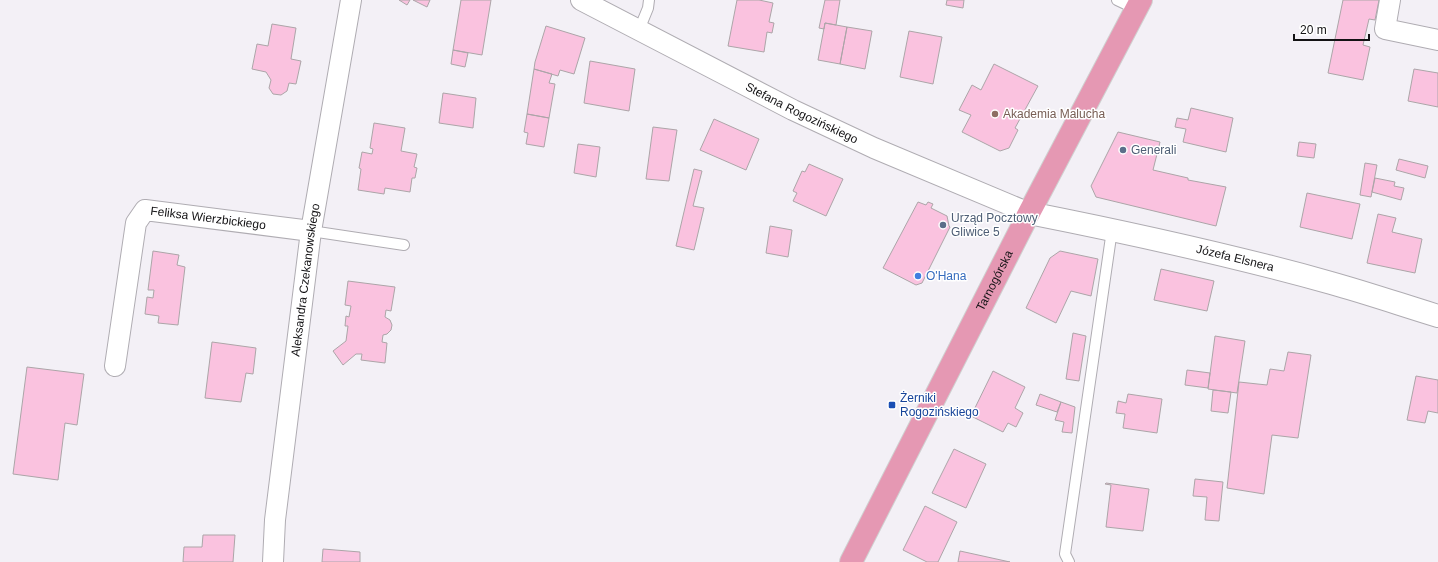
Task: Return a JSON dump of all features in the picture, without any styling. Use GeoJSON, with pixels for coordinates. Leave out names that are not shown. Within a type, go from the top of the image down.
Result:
{"type":"FeatureCollection","features":[{"type":"Feature","properties":{"kind":"main road","name":"Tarnogórska"},"geometry":{"type":"LineString","coordinates":[[851,562],[1029,213],[1139,5]]}},
{"type":"Feature","properties":{"kind":"street","name":"Aleksandra Czekanowskiego"},"geometry":{"type":"LineString","coordinates":[[273,562],[275,520],[311,231],[351,0]]}},
{"type":"Feature","properties":{"kind":"street","name":"Stefana Rogozińskiego"},"geometry":{"type":"LineString","coordinates":[[581,0],[793,110],[874,148],[1029,213]]}},
{"type":"Feature","properties":{"kind":"street"},"geometry":{"type":"LineString","coordinates":[[1390,0],[1385,29],[1438,40]]}},
{"type":"Feature","properties":{"kind":"street","name":"Feliksa Wierzbickiego"},"geometry":{"type":"LineString","coordinates":[[116,366],[136,223],[145,210],[311,231]]}},
{"type":"Feature","properties":{"kind":"street","name":"Józefa Elsnera"},"geometry":{"type":"LineString","coordinates":[[1029,213],[1191,247],[1331,283],[1438,316]]}},
{"type":"Feature","properties":{"kind":"lane"},"geometry":{"type":"LineString","coordinates":[[639,30],[648,8],[649,0]]}},
{"type":"Feature","properties":{"kind":"lane"},"geometry":{"type":"LineString","coordinates":[[1117,0],[1139,5]]}},
{"type":"Feature","properties":{"kind":"lane"},"geometry":{"type":"LineString","coordinates":[[1069,562],[1065,554],[1112,230]]}},
{"type":"Feature","properties":{"kind":"lane"},"geometry":{"type":"LineString","coordinates":[[311,231],[404,245]]}},
{"type":"Feature","properties":{"kind":"building"},"geometry":{"type":"Polygon","coordinates":[[[399,0],[410,0],[407,5],[399,0]]]}},
{"type":"Feature","properties":{"kind":"building"},"geometry":{"type":"Polygon","coordinates":[[[413,0],[430,0],[427,7],[413,0]]]}},
{"type":"Feature","properties":{"kind":"building"},"geometry":{"type":"Polygon","coordinates":[[[461,0],[491,0],[482,55],[453,50],[461,0]]]}},
{"type":"Feature","properties":{"kind":"building"},"geometry":{"type":"Polygon","coordinates":[[[737,0],[759,0],[773,3],[769,22],[774,23],[772,33],[767,32],[764,52],[728,46],[737,0]]]}},
{"type":"Feature","properties":{"kind":"building"},"geometry":{"type":"Polygon","coordinates":[[[825,0],[840,0],[836,25],[825,23],[824,29],[819,28],[825,0]]]}},
{"type":"Feature","properties":{"kind":"building"},"geometry":{"type":"Polygon","coordinates":[[[947,0],[964,0],[963,8],[946,5],[947,0]]]}},
{"type":"Feature","properties":{"kind":"building"},"geometry":{"type":"Polygon","coordinates":[[[1343,0],[1379,0],[1375,20],[1369,19],[1363,45],[1370,47],[1363,80],[1328,73],[1343,0]]]}},
{"type":"Feature","properties":{"kind":"building"},"geometry":{"type":"Polygon","coordinates":[[[825,23],[847,27],[840,64],[818,60],[825,23]]]}},
{"type":"Feature","properties":{"kind":"building"},"geometry":{"type":"Polygon","coordinates":[[[272,24],[296,28],[291,59],[301,61],[296,84],[289,83],[287,91],[281,95],[273,94],[269,88],[271,80],[266,72],[252,69],[257,44],[268,46],[272,24]]]}},
{"type":"Feature","properties":{"kind":"building"},"geometry":{"type":"Polygon","coordinates":[[[546,26],[585,38],[574,74],[560,70],[558,76],[534,69],[546,26]]]}},
{"type":"Feature","properties":{"kind":"building"},"geometry":{"type":"Polygon","coordinates":[[[847,27],[872,31],[865,69],[840,64],[847,27]]]}},
{"type":"Feature","properties":{"kind":"building"},"geometry":{"type":"Polygon","coordinates":[[[909,31],[942,37],[933,84],[900,77],[909,31]]]}},
{"type":"Feature","properties":{"kind":"building"},"geometry":{"type":"Polygon","coordinates":[[[453,50],[468,53],[465,67],[451,64],[453,50]]]}},
{"type":"Feature","properties":{"kind":"building"},"geometry":{"type":"Polygon","coordinates":[[[590,61],[635,69],[629,111],[584,103],[590,61]]]}},
{"type":"Feature","properties":{"kind":"building"},"geometry":{"type":"Polygon","coordinates":[[[994,64],[1038,86],[1015,128],[1018,130],[1009,148],[1000,151],[962,132],[971,115],[959,110],[972,85],[981,90],[994,64]]]}},
{"type":"Feature","properties":{"kind":"building"},"geometry":{"type":"Polygon","coordinates":[[[534,69],[552,74],[549,83],[555,84],[549,118],[527,114],[534,69]]]}},
{"type":"Feature","properties":{"kind":"building"},"geometry":{"type":"Polygon","coordinates":[[[1414,69],[1438,73],[1438,107],[1408,101],[1414,69]]]}},
{"type":"Feature","properties":{"kind":"building"},"geometry":{"type":"Polygon","coordinates":[[[443,93],[476,98],[473,128],[439,123],[443,93]]]}},
{"type":"Feature","properties":{"kind":"building"},"geometry":{"type":"Polygon","coordinates":[[[1191,108],[1233,118],[1226,152],[1183,142],[1186,129],[1175,127],[1177,118],[1188,120],[1191,108]]]}},
{"type":"Feature","properties":{"kind":"building"},"geometry":{"type":"Polygon","coordinates":[[[527,114],[549,118],[544,147],[526,144],[528,133],[524,132],[527,114]]]}},
{"type":"Feature","properties":{"kind":"building"},"geometry":{"type":"Polygon","coordinates":[[[714,119],[759,139],[746,170],[700,150],[714,119]]]}},
{"type":"Feature","properties":{"kind":"building"},"geometry":{"type":"Polygon","coordinates":[[[374,123],[405,128],[401,151],[417,154],[414,167],[417,168],[415,178],[412,178],[410,192],[385,188],[384,194],[358,190],[361,169],[359,168],[362,152],[372,154],[373,149],[370,148],[374,123]]]}},
{"type":"Feature","properties":{"kind":"building"},"geometry":{"type":"Polygon","coordinates":[[[653,127],[677,130],[669,181],[646,179],[653,127]]]}},
{"type":"Feature","properties":{"kind":"building"},"geometry":{"type":"Polygon","coordinates":[[[1118,132],[1160,142],[1153,170],[1188,178],[1188,180],[1226,187],[1216,226],[1096,197],[1091,186],[1118,132]]]}},
{"type":"Feature","properties":{"kind":"building"},"geometry":{"type":"Polygon","coordinates":[[[1299,142],[1316,144],[1314,158],[1297,156],[1299,142]]]}},
{"type":"Feature","properties":{"kind":"building"},"geometry":{"type":"Polygon","coordinates":[[[578,144],[600,147],[596,177],[574,173],[578,144]]]}},
{"type":"Feature","properties":{"kind":"building"},"geometry":{"type":"Polygon","coordinates":[[[1399,159],[1428,166],[1425,178],[1396,170],[1399,159]]]}},
{"type":"Feature","properties":{"kind":"building"},"geometry":{"type":"Polygon","coordinates":[[[1365,163],[1377,165],[1371,197],[1360,195],[1365,163]]]}},
{"type":"Feature","properties":{"kind":"building"},"geometry":{"type":"Polygon","coordinates":[[[809,164],[843,179],[826,216],[793,201],[797,193],[793,191],[802,171],[805,172],[809,164]]]}},
{"type":"Feature","properties":{"kind":"building"},"geometry":{"type":"Polygon","coordinates":[[[694,169],[702,171],[693,206],[704,208],[694,250],[676,246],[694,169]]]}},
{"type":"Feature","properties":{"kind":"building"},"geometry":{"type":"Polygon","coordinates":[[[1375,178],[1395,182],[1394,186],[1404,188],[1401,200],[1372,192],[1375,178]]]}},
{"type":"Feature","properties":{"kind":"building"},"geometry":{"type":"Polygon","coordinates":[[[1307,193],[1360,204],[1352,239],[1300,227],[1307,193]]]}},
{"type":"Feature","properties":{"kind":"building"},"geometry":{"type":"Polygon","coordinates":[[[918,202],[926,205],[928,202],[933,204],[931,208],[947,216],[950,227],[922,283],[916,285],[883,268],[918,202]]]}},
{"type":"Feature","properties":{"kind":"building"},"geometry":{"type":"Polygon","coordinates":[[[1378,214],[1396,218],[1392,232],[1422,239],[1415,273],[1367,263],[1378,214]]]}},
{"type":"Feature","properties":{"kind":"building"},"geometry":{"type":"Polygon","coordinates":[[[770,226],[792,230],[788,257],[766,253],[770,226]]]}},
{"type":"Feature","properties":{"kind":"building"},"geometry":{"type":"Polygon","coordinates":[[[153,251],[179,255],[177,265],[185,267],[178,325],[158,323],[159,316],[145,314],[147,297],[153,298],[154,290],[148,290],[153,251]]]}},
{"type":"Feature","properties":{"kind":"building"},"geometry":{"type":"Polygon","coordinates":[[[1060,251],[1098,259],[1091,296],[1071,291],[1056,323],[1026,308],[1050,258],[1060,251]]]}},
{"type":"Feature","properties":{"kind":"building"},"geometry":{"type":"Polygon","coordinates":[[[1161,269],[1214,281],[1207,311],[1154,300],[1161,269]]]}},
{"type":"Feature","properties":{"kind":"building"},"geometry":{"type":"Polygon","coordinates":[[[348,281],[395,287],[391,311],[386,310],[385,317],[390,320],[392,325],[391,330],[387,334],[383,335],[382,342],[387,343],[385,363],[361,360],[362,354],[356,354],[343,365],[333,351],[346,341],[348,326],[345,326],[346,316],[349,317],[351,306],[345,305],[348,281]]]}},
{"type":"Feature","properties":{"kind":"building"},"geometry":{"type":"Polygon","coordinates":[[[1073,333],[1086,336],[1079,381],[1066,379],[1073,333]]]}},
{"type":"Feature","properties":{"kind":"building"},"geometry":{"type":"Polygon","coordinates":[[[1215,336],[1245,341],[1237,393],[1208,389],[1215,336]]]}},
{"type":"Feature","properties":{"kind":"building"},"geometry":{"type":"Polygon","coordinates":[[[212,342],[256,348],[253,374],[246,373],[241,402],[205,398],[212,342]]]}},
{"type":"Feature","properties":{"kind":"building"},"geometry":{"type":"Polygon","coordinates":[[[1288,352],[1311,355],[1298,438],[1272,435],[1264,494],[1227,488],[1239,382],[1267,385],[1270,369],[1284,371],[1288,352]]]}},
{"type":"Feature","properties":{"kind":"building"},"geometry":{"type":"Polygon","coordinates":[[[27,367],[84,374],[77,425],[65,423],[58,480],[13,474],[27,367]]]}},
{"type":"Feature","properties":{"kind":"building"},"geometry":{"type":"Polygon","coordinates":[[[1187,370],[1210,373],[1208,388],[1185,385],[1187,370]]]}},
{"type":"Feature","properties":{"kind":"building"},"geometry":{"type":"Polygon","coordinates":[[[993,371],[1025,387],[1015,408],[1023,413],[1016,427],[1008,423],[1003,432],[971,416],[993,371]]]}},
{"type":"Feature","properties":{"kind":"building"},"geometry":{"type":"Polygon","coordinates":[[[1416,376],[1438,380],[1438,413],[1428,411],[1425,423],[1407,420],[1416,376]]]}},
{"type":"Feature","properties":{"kind":"building"},"geometry":{"type":"Polygon","coordinates":[[[1213,390],[1231,392],[1228,413],[1211,411],[1213,390]]]}},
{"type":"Feature","properties":{"kind":"building"},"geometry":{"type":"Polygon","coordinates":[[[1040,394],[1061,402],[1057,412],[1036,405],[1040,394]]]}},
{"type":"Feature","properties":{"kind":"building"},"geometry":{"type":"Polygon","coordinates":[[[1128,394],[1162,399],[1157,433],[1123,428],[1125,414],[1116,413],[1118,401],[1126,403],[1128,394]]]}},
{"type":"Feature","properties":{"kind":"building"},"geometry":{"type":"Polygon","coordinates":[[[1061,402],[1075,407],[1072,433],[1062,432],[1064,422],[1055,420],[1061,402]]]}},
{"type":"Feature","properties":{"kind":"building"},"geometry":{"type":"Polygon","coordinates":[[[954,449],[986,464],[966,508],[932,493],[954,449]]]}},
{"type":"Feature","properties":{"kind":"building"},"geometry":{"type":"Polygon","coordinates":[[[1195,479],[1223,482],[1219,521],[1205,520],[1207,497],[1193,496],[1195,479]]]}},
{"type":"Feature","properties":{"kind":"building"},"geometry":{"type":"Polygon","coordinates":[[[1105,484],[1149,489],[1143,531],[1106,527],[1111,485],[1105,484]]]}},
{"type":"Feature","properties":{"kind":"building"},"geometry":{"type":"Polygon","coordinates":[[[925,506],[957,522],[938,562],[927,562],[903,550],[925,506]]]}},
{"type":"Feature","properties":{"kind":"building"},"geometry":{"type":"Polygon","coordinates":[[[203,535],[235,535],[233,562],[183,562],[184,547],[202,547],[203,535]]]}},
{"type":"Feature","properties":{"kind":"building"},"geometry":{"type":"Polygon","coordinates":[[[323,549],[360,552],[360,562],[322,562],[323,549]]]}},
{"type":"Feature","properties":{"kind":"building"},"geometry":{"type":"Polygon","coordinates":[[[960,551],[1010,562],[958,562],[960,551]]]}},
{"type":"Feature","properties":{"kind":"place","name":"Akademia Malucha"},"geometry":{"type":"Point","coordinates":[995,114]}},
{"type":"Feature","properties":{"kind":"place","name":"Generali"},"geometry":{"type":"Point","coordinates":[1123,150]}},
{"type":"Feature","properties":{"kind":"place","name":"Urząd Pocztowy Gliwice 5"},"geometry":{"type":"Point","coordinates":[943,225]}},
{"type":"Feature","properties":{"kind":"place","name":"O'Hana"},"geometry":{"type":"Point","coordinates":[918,276]}},
{"type":"Feature","properties":{"kind":"place","name":"Żerniki Rogozińskiego"},"geometry":{"type":"Point","coordinates":[892,405]}}]}
